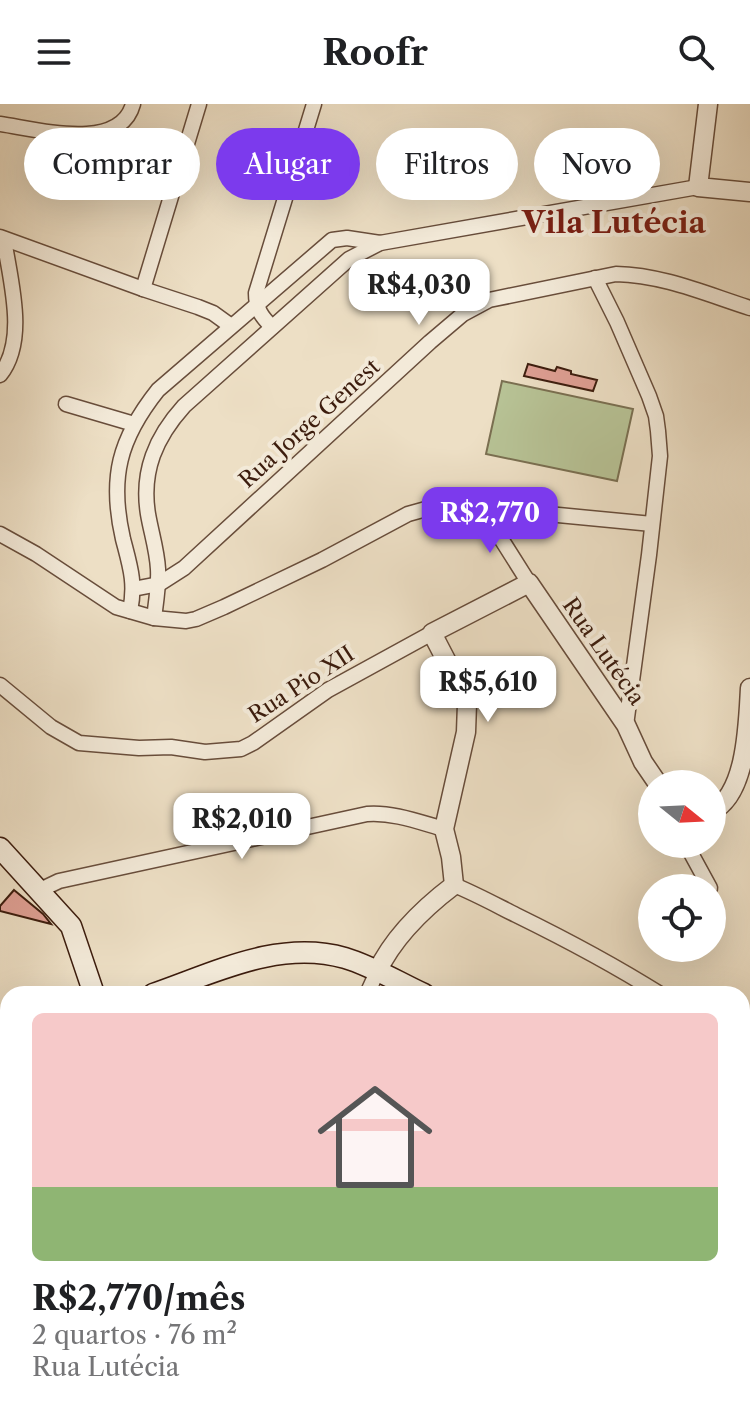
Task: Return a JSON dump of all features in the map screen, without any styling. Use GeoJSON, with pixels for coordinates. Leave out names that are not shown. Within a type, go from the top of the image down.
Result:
{"type":"FeatureCollection","features":[{"type":"Feature","properties":{"kind":"main road"},"geometry":{"type":"LineString","coordinates":[[0,848],[71,926],[91,986]]}},
{"type":"Feature","properties":{"kind":"main road"},"geometry":{"type":"LineString","coordinates":[[176,986],[260,957],[302,952],[342,957],[407,986]]}},
{"type":"Feature","properties":{"kind":"street"},"geometry":{"type":"LineString","coordinates":[[0,124],[63,133],[103,133],[116,128],[133,104]]}},
{"type":"Feature","properties":{"kind":"street"},"geometry":{"type":"LineString","coordinates":[[143,289],[199,104]]}},
{"type":"Feature","properties":{"kind":"street"},"geometry":{"type":"LineString","coordinates":[[272,327],[260,315],[256,293],[314,104]]}},
{"type":"Feature","properties":{"kind":"street"},"geometry":{"type":"LineString","coordinates":[[698,187],[708,104]]}},
{"type":"Feature","properties":{"kind":"street"},"geometry":{"type":"LineString","coordinates":[[154,618],[158,566],[145,492],[147,474],[160,438],[184,406],[349,259],[380,243],[698,187],[750,192]]}},
{"type":"Feature","properties":{"kind":"street"},"geometry":{"type":"LineString","coordinates":[[0,375],[15,345],[15,312],[2,238],[213,313],[231,326]]}},
{"type":"Feature","properties":{"kind":"street"},"geometry":{"type":"LineString","coordinates":[[130,611],[133,589],[119,518],[117,483],[119,463],[134,424],[158,390],[332,240],[347,238],[380,243]]}},
{"type":"Feature","properties":{"kind":"street"},"geometry":{"type":"LineString","coordinates":[[336,239],[346,248],[349,259]]}},
{"type":"Feature","properties":{"kind":"street","name":"Rua Jorge Genest"},"geometry":{"type":"LineString","coordinates":[[133,589],[159,584],[184,568],[471,308],[489,300],[616,274],[669,281],[750,308]]}},
{"type":"Feature","properties":{"kind":"street"},"geometry":{"type":"LineString","coordinates":[[595,278],[629,347],[656,416],[660,456],[626,725]]}},
{"type":"Feature","properties":{"kind":"street"},"geometry":{"type":"LineString","coordinates":[[66,404],[134,424]]}},
{"type":"Feature","properties":{"kind":"street"},"geometry":{"type":"LineString","coordinates":[[0,534],[36,554],[105,601],[154,618],[186,621],[322,560],[408,514],[444,504],[652,524]]}},
{"type":"Feature","properties":{"kind":"street","name":"Rua Lutécia"},"geometry":{"type":"LineString","coordinates":[[481,507],[626,725],[648,770]]}},
{"type":"Feature","properties":{"kind":"street","name":"Rua Pio XII"},"geometry":{"type":"LineString","coordinates":[[0,685],[51,727],[79,743],[228,752],[241,749],[266,735],[328,690],[529,583]]}},
{"type":"Feature","properties":{"kind":"street"},"geometry":{"type":"LineString","coordinates":[[432,633],[467,704],[466,732],[444,829],[454,885]]}},
{"type":"Feature","properties":{"kind":"street"},"geometry":{"type":"LineString","coordinates":[[726,800],[733,789],[746,736],[750,688]]}},
{"type":"Feature","properties":{"kind":"street"},"geometry":{"type":"LineString","coordinates":[[38,891],[59,881],[367,814],[395,816],[444,829]]}},
{"type":"Feature","properties":{"kind":"street"},"geometry":{"type":"LineString","coordinates":[[371,986],[383,960],[403,934],[454,885]]}},
{"type":"Feature","properties":{"kind":"street"},"geometry":{"type":"LineString","coordinates":[[454,885],[552,931],[646,986]]}},
{"type":"Feature","properties":{"kind":"green space"},"geometry":{"type":"Polygon","coordinates":[[[502,381],[633,409],[617,481],[486,454],[502,381]]]}},
{"type":"Feature","properties":{"kind":"building"},"geometry":{"type":"Polygon","coordinates":[[[528,364],[555,371],[557,367],[597,380],[593,391],[524,376],[528,364]]]}},
{"type":"Feature","properties":{"kind":"building"},"geometry":{"type":"Polygon","coordinates":[[[14,890],[51,924],[0,911],[0,906],[14,890]]]}},
{"type":"Feature","properties":{"kind":"district","name":"Vila Lutécia"},"geometry":{"type":"Point","coordinates":[614,223]}}]}
